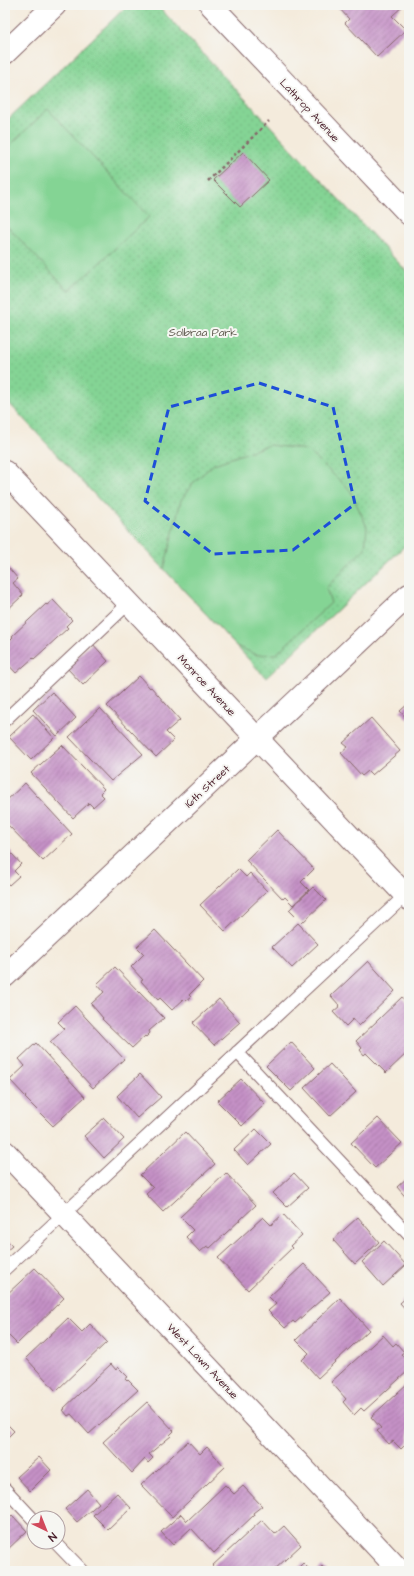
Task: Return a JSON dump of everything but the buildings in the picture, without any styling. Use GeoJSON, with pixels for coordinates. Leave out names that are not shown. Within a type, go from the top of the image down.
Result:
{"type":"FeatureCollection","features":[{"type":"Feature","properties":{"kind":"street"},"geometry":{"type":"LineString","coordinates":[[5,53],[55,5]]}},
{"type":"Feature","properties":{"kind":"street","name":"Lathrop Avenue"},"geometry":{"type":"LineString","coordinates":[[211,5],[409,214]]}},
{"type":"Feature","properties":{"kind":"street","name":"Monroe Avenue"},"geometry":{"type":"LineString","coordinates":[[5,472],[408,895]]}},
{"type":"Feature","properties":{"kind":"street","name":"16th Street"},"geometry":{"type":"LineString","coordinates":[[5,976],[409,595]]}},
{"type":"Feature","properties":{"kind":"street","name":"West Lawn Avenue"},"geometry":{"type":"LineString","coordinates":[[5,1152],[400,1571]]}},
{"type":"Feature","properties":{"kind":"lane"},"geometry":{"type":"LineString","coordinates":[[5,720],[129,603]]}},
{"type":"Feature","properties":{"kind":"lane"},"geometry":{"type":"LineString","coordinates":[[5,1268],[408,895]]}},
{"type":"Feature","properties":{"kind":"lane"},"geometry":{"type":"LineString","coordinates":[[237,1052],[409,1235]]}},
{"type":"Feature","properties":{"kind":"lane"},"geometry":{"type":"LineString","coordinates":[[5,1489],[26,1511]]}},
{"type":"Feature","properties":{"kind":"lane"},"geometry":{"type":"LineString","coordinates":[[63,1550],[83,1571]]}},
{"type":"Feature","properties":{"kind":"path"},"geometry":{"type":"LineString","coordinates":[[208,181],[269,121]]}},
{"type":"Feature","properties":{"kind":"highlighted area"},"geometry":{"type":"Polygon","coordinates":[[[259,383],[333,407],[355,504],[293,550],[213,554],[145,501],[169,407],[259,383]]]}},
{"type":"Feature","properties":{"kind":"green space","name":"Solbraa Park"},"geometry":{"type":"Polygon","coordinates":[[[128,5],[157,5],[409,274],[409,542],[266,678],[5,399],[5,122],[128,5]]]}},
{"type":"Feature","properties":{"kind":"green space"},"geometry":{"type":"Polygon","coordinates":[[[48,109],[149,217],[69,291],[5,224],[5,150],[48,109]]]}},
{"type":"Feature","properties":{"kind":"green space"},"geometry":{"type":"Polygon","coordinates":[[[269,445],[307,450],[350,490],[367,527],[365,548],[326,588],[331,603],[276,654],[257,655],[236,646],[164,569],[181,500],[193,483],[214,464],[269,445]]]}}]}
